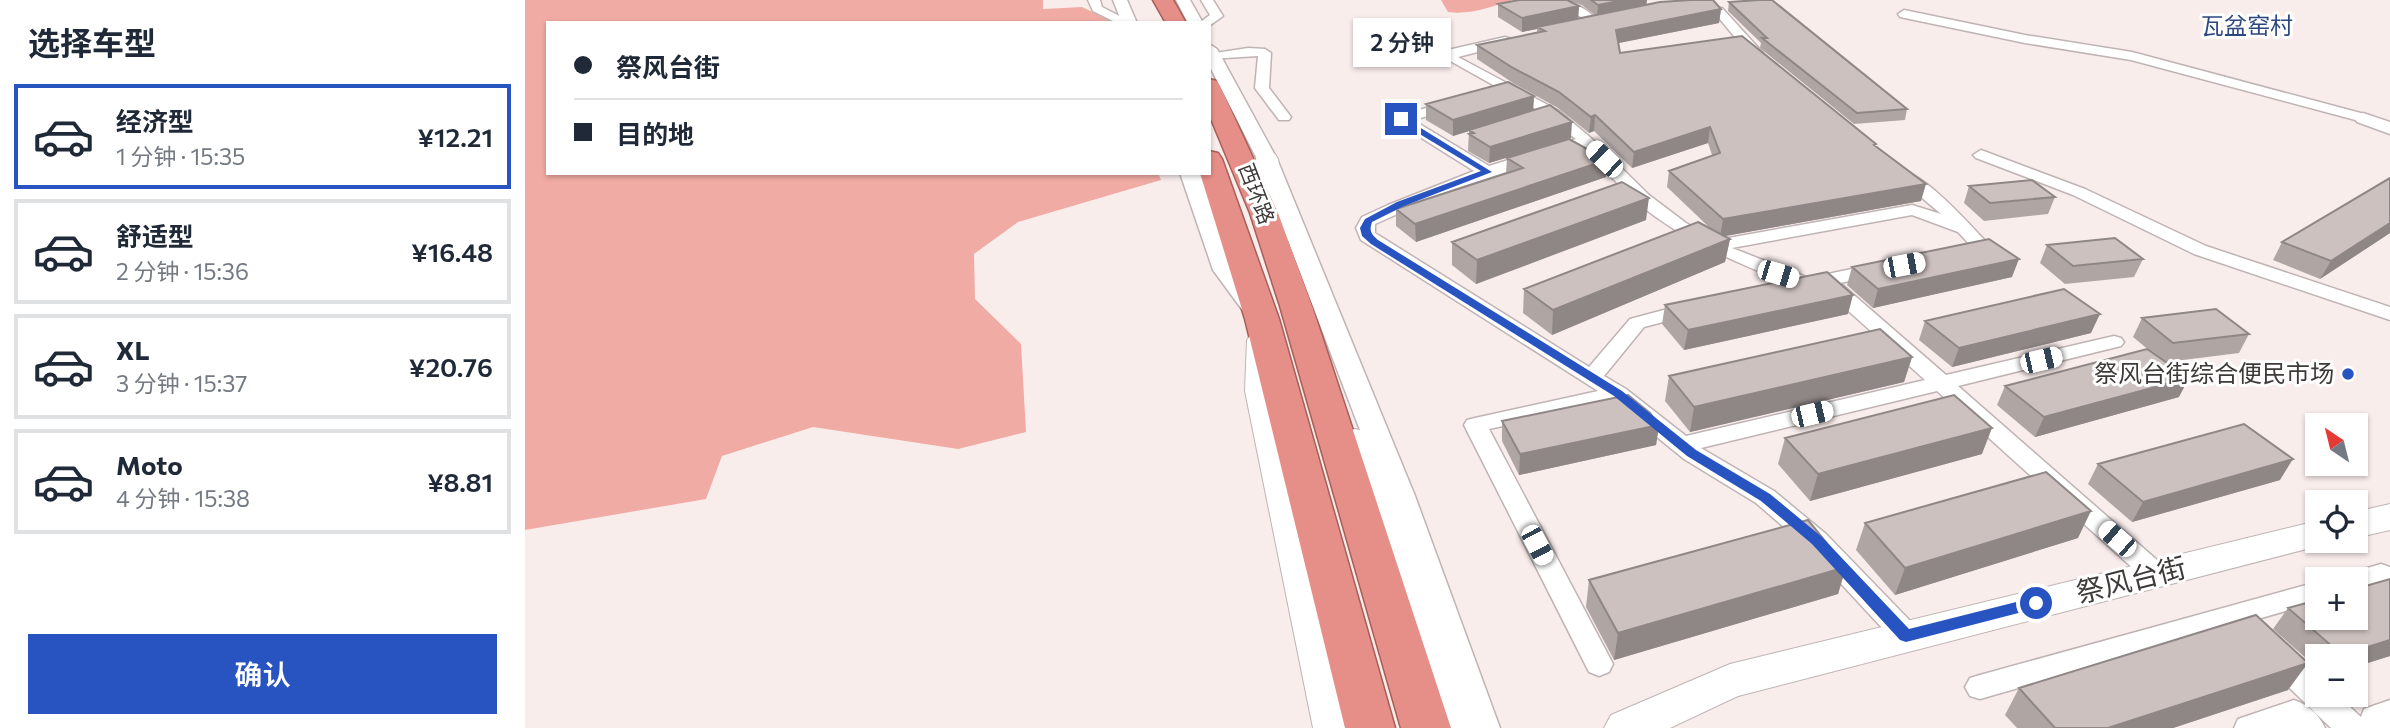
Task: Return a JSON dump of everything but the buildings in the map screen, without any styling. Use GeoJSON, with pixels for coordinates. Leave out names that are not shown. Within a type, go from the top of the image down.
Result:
{"type":"FeatureCollection","features":[{"type":"Feature","properties":{"kind":"highway"},"geometry":{"type":"LineString","coordinates":[[1140,0],[1149,21]]}},
{"type":"Feature","properties":{"kind":"highway"},"geometry":{"type":"LineString","coordinates":[[1163,0],[1175,21]]}},
{"type":"Feature","properties":{"kind":"highway","name":"西环路"},"geometry":{"type":"LineString","coordinates":[[1211,91],[1264,213],[1293,308]]}},
{"type":"Feature","properties":{"kind":"highway","name":"西环路"},"geometry":{"type":"LineString","coordinates":[[1211,163],[1293,308]]}},
{"type":"Feature","properties":{"kind":"highway"},"geometry":{"type":"LineString","coordinates":[[1293,308],[1370,728]]}},
{"type":"Feature","properties":{"kind":"highway"},"geometry":{"type":"LineString","coordinates":[[1293,308],[1426,728]]}},
{"type":"Feature","properties":{"kind":"main road"},"geometry":{"type":"LineString","coordinates":[[1267,159],[1279,257]]}},
{"type":"Feature","properties":{"kind":"main road"},"geometry":{"type":"LineString","coordinates":[[1293,308],[1260,391],[1335,728]]}},
{"type":"Feature","properties":{"kind":"main road"},"geometry":{"type":"LineString","coordinates":[[1293,308],[1331,374],[1395,551],[1452,728]]}},
{"type":"Feature","properties":{"kind":"main road"},"geometry":{"type":"LineString","coordinates":[[2368,522],[2390,517]]}},
{"type":"Feature","properties":{"kind":"main road","name":"祭风台街"},"geometry":{"type":"LineString","coordinates":[[1626,728],[1731,681],[2305,537]]}},
{"type":"Feature","properties":{"kind":"street"},"geometry":{"type":"LineString","coordinates":[[1094,0],[1097,9],[1124,21]]}},
{"type":"Feature","properties":{"kind":"street"},"geometry":{"type":"LineString","coordinates":[[1121,0],[1128,21]]}},
{"type":"Feature","properties":{"kind":"street"},"geometry":{"type":"LineString","coordinates":[[1183,0],[1195,21]]}},
{"type":"Feature","properties":{"kind":"street"},"geometry":{"type":"LineString","coordinates":[[1206,0],[1217,16],[1208,21]]}},
{"type":"Feature","properties":{"kind":"street"},"geometry":{"type":"LineString","coordinates":[[1558,2],[1579,0]]}},
{"type":"Feature","properties":{"kind":"street"},"geometry":{"type":"LineString","coordinates":[[1558,2],[1587,15],[1592,22]]}},
{"type":"Feature","properties":{"kind":"street"},"geometry":{"type":"LineString","coordinates":[[1718,10],[1751,51],[1772,68]]}},
{"type":"Feature","properties":{"kind":"street"},"geometry":{"type":"LineString","coordinates":[[1904,14],[2025,39],[2132,56],[2363,118],[2390,128]]}},
{"type":"Feature","properties":{"kind":"street"},"geometry":{"type":"LineString","coordinates":[[1514,39],[1460,50],[1451,55],[1451,58],[1552,113],[1586,141],[1642,198],[1674,221],[1754,265],[1817,282],[1942,383],[2157,574]]}},
{"type":"Feature","properties":{"kind":"street"},"geometry":{"type":"LineString","coordinates":[[1284,117],[1262,88],[1265,52],[1211,53],[1267,159],[1293,308],[1400,496],[1481,728]]}},
{"type":"Feature","properties":{"kind":"street"},"geometry":{"type":"LineString","coordinates":[[1487,172],[1401,119],[1510,89]]}},
{"type":"Feature","properties":{"kind":"street"},"geometry":{"type":"LineString","coordinates":[[1528,121],[1552,113]]}},
{"type":"Feature","properties":{"kind":"street"},"geometry":{"type":"LineString","coordinates":[[1445,146],[1469,139]]}},
{"type":"Feature","properties":{"kind":"street"},"geometry":{"type":"LineString","coordinates":[[1586,141],[1487,172],[1401,204],[1368,220],[1365,228],[1367,236],[1618,394],[1682,445],[1765,498],[1817,541],[1906,635]]}},
{"type":"Feature","properties":{"kind":"street"},"geometry":{"type":"LineString","coordinates":[[1981,155],[2079,192],[2200,250],[2390,314]]}},
{"type":"Feature","properties":{"kind":"street"},"geometry":{"type":"LineString","coordinates":[[1887,162],[1950,213],[1983,249],[1944,257]]}},
{"type":"Feature","properties":{"kind":"street"},"geometry":{"type":"LineString","coordinates":[[1191,175],[1225,270],[1293,308]]}},
{"type":"Feature","properties":{"kind":"street"},"geometry":{"type":"LineString","coordinates":[[1718,245],[1912,210],[1923,211],[1947,226],[1964,228]]}},
{"type":"Feature","properties":{"kind":"street"},"geometry":{"type":"LineString","coordinates":[[1767,292],[1891,267]]}},
{"type":"Feature","properties":{"kind":"street"},"geometry":{"type":"LineString","coordinates":[[1592,378],[1637,323],[1646,318],[1713,304]]}},
{"type":"Feature","properties":{"kind":"street"},"geometry":{"type":"LineString","coordinates":[[1682,445],[2114,342]]}},
{"type":"Feature","properties":{"kind":"street"},"geometry":{"type":"LineString","coordinates":[[1599,664],[1475,425],[1618,394]]}},
{"type":"Feature","properties":{"kind":"street"},"geometry":{"type":"LineString","coordinates":[[1980,687],[2248,631],[2305,599]]}},
{"type":"Feature","properties":{"kind":"street"},"geometry":{"type":"LineString","coordinates":[[2248,631],[2352,728]]}},
{"type":"Feature","properties":{"kind":"street"},"geometry":{"type":"LineString","coordinates":[[2249,728],[2294,713],[2310,728]]}},
{"type":"Feature","properties":{"kind":"street"},"geometry":{"type":"LineString","coordinates":[[2384,728],[2375,718],[2390,713]]}},
{"type":"Feature","properties":{"kind":"shaded area"},"geometry":{"type":"Polygon","coordinates":[[[525,0],[1043,0],[1043,9],[1082,7],[1112,21],[546,21],[546,175],[1159,175],[1161,180],[1018,222],[974,254],[975,299],[1021,344],[1026,432],[958,449],[813,427],[722,456],[706,499],[525,530],[525,0]]]}},
{"type":"Feature","properties":{"kind":"shaded area"},"geometry":{"type":"Polygon","coordinates":[[[1441,0],[1513,0],[1481,10],[1456,13],[1448,12],[1441,0]]]}},
{"type":"Feature","properties":{"kind":"place","name":"祭风台街综合便民市场"},"geometry":{"type":"Point","coordinates":[2348,374]}},
{"type":"Feature","properties":{"kind":"district","name":"瓦盆窑村"},"geometry":{"type":"Point","coordinates":[2247,26]}},
{"type":"Feature","properties":{"kind":"route"},"geometry":{"type":"LineString","coordinates":[[1401,119],[1487,172],[1401,204],[1368,220],[1365,228],[1367,236],[1374,242],[1618,394],[1692,453],[1765,498],[1817,541],[1906,635],[2036,603]]}}]}
